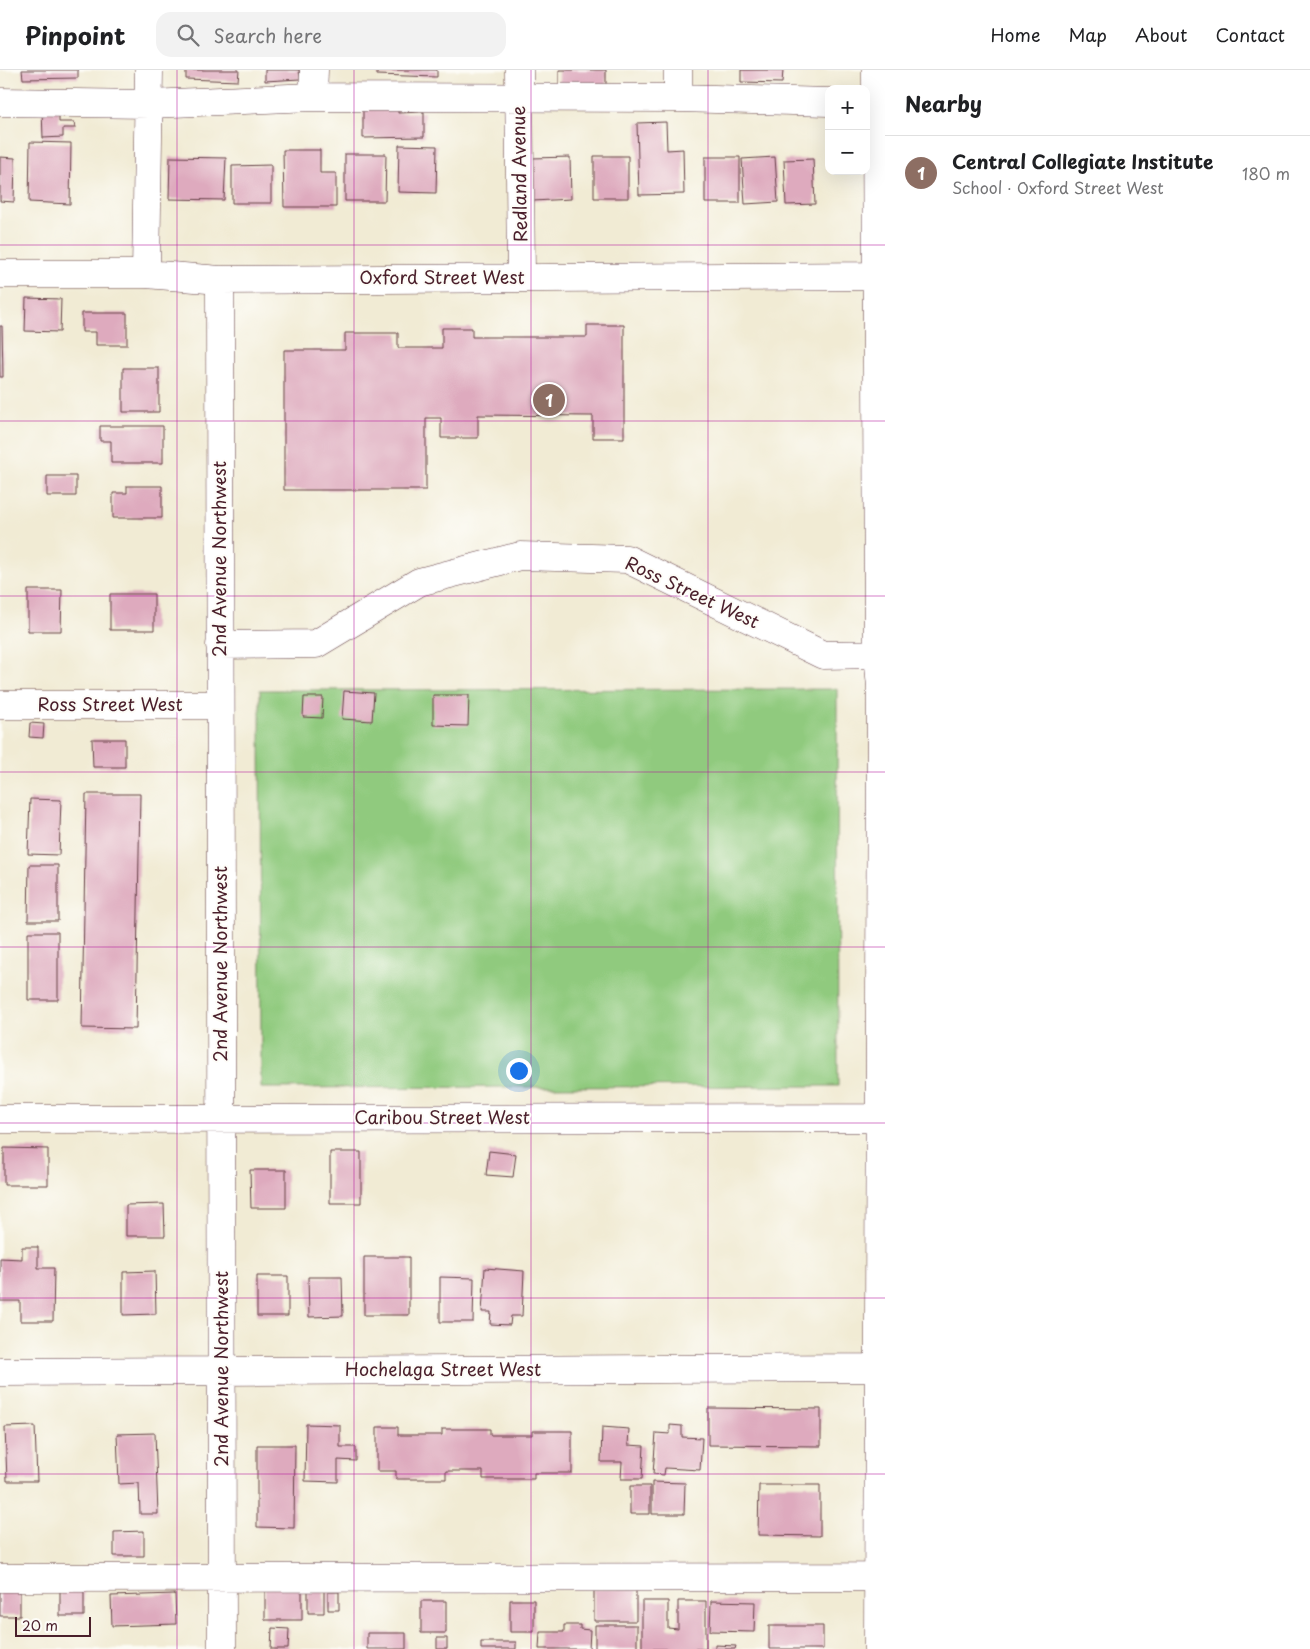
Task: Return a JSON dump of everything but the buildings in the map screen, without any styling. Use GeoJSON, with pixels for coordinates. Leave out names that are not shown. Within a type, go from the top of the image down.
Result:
{"type":"FeatureCollection","features":[{"type":"Feature","properties":{"kind":"street"},"geometry":{"type":"LineString","coordinates":[[146,274],[149,70]]}},
{"type":"Feature","properties":{"kind":"street","name":"Redland Avenue"},"geometry":{"type":"LineString","coordinates":[[519,70],[521,278]]}},
{"type":"Feature","properties":{"kind":"street"},"geometry":{"type":"LineString","coordinates":[[678,70],[678,98]]}},
{"type":"Feature","properties":{"kind":"street"},"geometry":{"type":"LineString","coordinates":[[876,70],[881,276],[878,654],[883,687],[881,1577],[878,1649]]}},
{"type":"Feature","properties":{"kind":"street"},"geometry":{"type":"LineString","coordinates":[[0,102],[149,104],[314,83],[519,99],[678,98],[825,102]]}},
{"type":"Feature","properties":{"kind":"street","name":"Oxford Street West"},"geometry":{"type":"LineString","coordinates":[[0,274],[146,274],[220,280],[881,276]]}},
{"type":"Feature","properties":{"kind":"street","name":"2nd Avenue Northwest"},"geometry":{"type":"LineString","coordinates":[[220,280],[222,1649]]}},
{"type":"Feature","properties":{"kind":"street","name":"Ross Street West"},"geometry":{"type":"LineString","coordinates":[[220,645],[316,644],[419,582],[520,556],[628,559],[823,655],[878,654]]}},
{"type":"Feature","properties":{"kind":"street","name":"Ross Street West"},"geometry":{"type":"LineString","coordinates":[[0,705],[220,705]]}},
{"type":"Feature","properties":{"kind":"street","name":"Caribou Street West"},"geometry":{"type":"LineString","coordinates":[[0,1118],[881,1118]]}},
{"type":"Feature","properties":{"kind":"street","name":"Hochelaga Street West"},"geometry":{"type":"LineString","coordinates":[[0,1372],[881,1368]]}},
{"type":"Feature","properties":{"kind":"street"},"geometry":{"type":"LineString","coordinates":[[0,1578],[222,1576],[881,1577]]}},
{"type":"Feature","properties":{"kind":"green space"},"geometry":{"type":"Polygon","coordinates":[[[837,689],[838,1086],[261,1088],[260,690],[837,689]]]}},
{"type":"Feature","properties":{"kind":"place","name":"Central Collegiate Institute"},"geometry":{"type":"Point","coordinates":[549,400]}}]}
